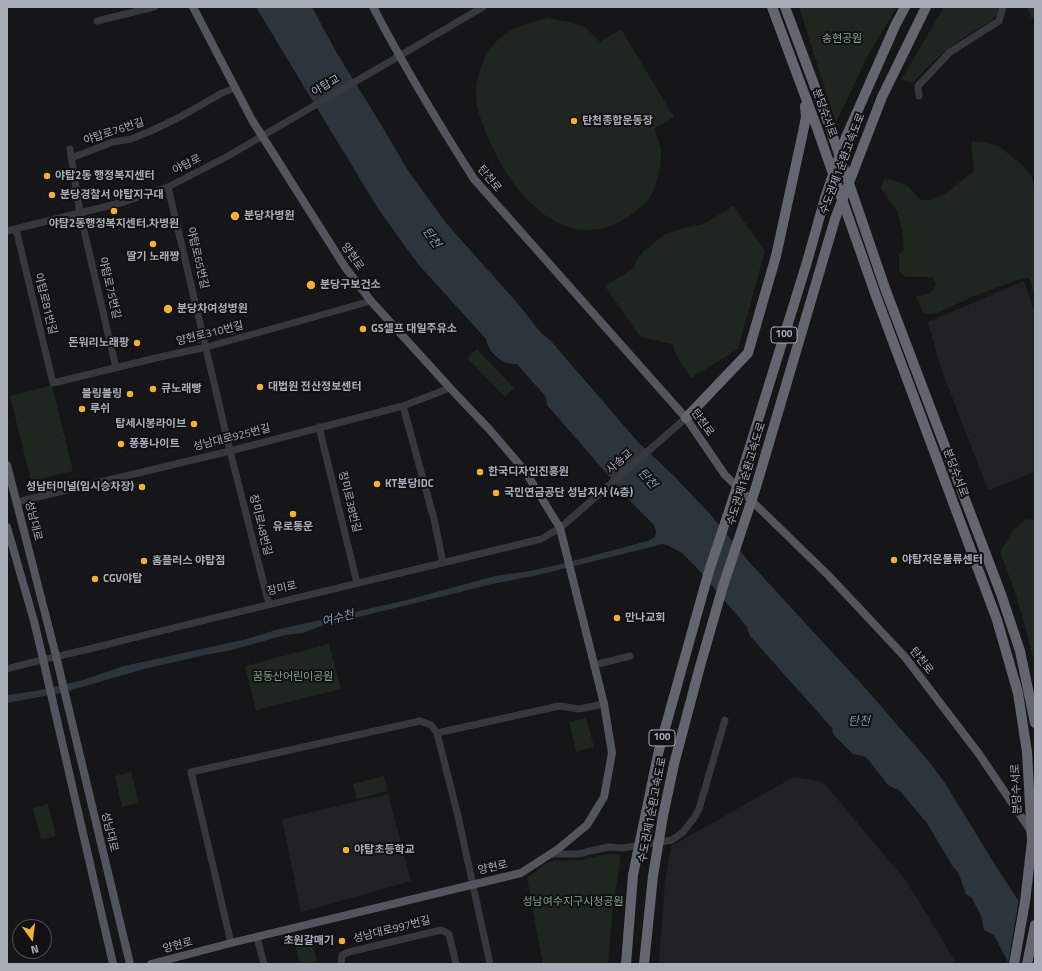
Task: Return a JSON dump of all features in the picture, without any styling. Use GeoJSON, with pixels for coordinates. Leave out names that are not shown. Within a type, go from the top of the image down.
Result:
{"type":"FeatureCollection","features":[{"type":"Feature","properties":{"kind":"highway","name":"분당수서로"},"geometry":{"type":"LineString","coordinates":[[772,7],[876,296],[997,620],[1018,693],[1027,752],[1032,841],[1025,902],[1014,964]]}},
{"type":"Feature","properties":{"kind":"highway","name":"분당수서로"},"geometry":{"type":"LineString","coordinates":[[785,7],[828,122],[886,291],[1001,594],[1020,651],[1035,723]]}},
{"type":"Feature","properties":{"kind":"highway","name":"수도권제1순환고속도로"},"geometry":{"type":"LineString","coordinates":[[626,964],[633,875],[659,750],[709,571],[742,472],[807,262],[825,198],[846,137],[895,26],[905,7]]}},
{"type":"Feature","properties":{"kind":"highway","name":"수도권제1순환고속도로"},"geometry":{"type":"LineString","coordinates":[[644,964],[653,876],[663,816],[674,764],[698,670],[723,586],[756,487],[835,219],[856,161],[882,97],[926,7]]}},
{"type":"Feature","properties":{"kind":"highway"},"geometry":{"type":"LineString","coordinates":[[686,418],[748,354],[776,256],[803,132],[806,117],[803,90]]}},
{"type":"Feature","properties":{"kind":"highway"},"geometry":{"type":"LineString","coordinates":[[1027,964],[1035,926]]}},
{"type":"Feature","properties":{"kind":"main road","name":"양현로"},"geometry":{"type":"LineString","coordinates":[[151,964],[521,873],[558,849],[586,825],[604,797],[612,753],[604,704],[560,528],[525,471],[489,429],[371,301],[345,267],[252,120],[193,7]]}},
{"type":"Feature","properties":{"kind":"main road","name":"탄천로"},"geometry":{"type":"LineString","coordinates":[[373,7],[399,56],[474,179],[686,418],[725,475],[828,575],[904,657],[979,754],[1035,836]]}},
{"type":"Feature","properties":{"kind":"main road","name":"성남대로"},"geometry":{"type":"LineString","coordinates":[[7,465],[56,656],[130,964]]}},
{"type":"Feature","properties":{"kind":"main road"},"geometry":{"type":"LineString","coordinates":[[7,527],[43,658],[46,678],[113,964]]}},
{"type":"Feature","properties":{"kind":"main road"},"geometry":{"type":"LineString","coordinates":[[166,964],[173,958]]}},
{"type":"Feature","properties":{"kind":"street"},"geometry":{"type":"LineString","coordinates":[[98,21],[154,7]]}},
{"type":"Feature","properties":{"kind":"street"},"geometry":{"type":"LineString","coordinates":[[399,56],[483,7]]}},
{"type":"Feature","properties":{"kind":"street"},"geometry":{"type":"LineString","coordinates":[[919,96],[918,86],[950,52],[999,21],[1004,7]]}},
{"type":"Feature","properties":{"kind":"street","name":"야탑교"},"geometry":{"type":"LineString","coordinates":[[279,127],[399,56]]}},
{"type":"Feature","properties":{"kind":"street","name":"야탑로76번길"},"geometry":{"type":"LineString","coordinates":[[71,158],[113,142],[132,139],[151,131],[178,118],[222,93],[235,88]]}},
{"type":"Feature","properties":{"kind":"street","name":"야탑로"},"geometry":{"type":"LineString","coordinates":[[7,232],[124,202],[168,187],[228,156],[279,127]]}},
{"type":"Feature","properties":{"kind":"street"},"geometry":{"type":"LineString","coordinates":[[70,149],[80,213]]}},
{"type":"Feature","properties":{"kind":"street","name":"야탑로65번길"},"geometry":{"type":"LineString","coordinates":[[168,187],[230,451]]}},
{"type":"Feature","properties":{"kind":"street","name":"야탑로75번길"},"geometry":{"type":"LineString","coordinates":[[80,213],[116,368]]}},
{"type":"Feature","properties":{"kind":"street","name":"야탑로81번길"},"geometry":{"type":"LineString","coordinates":[[16,229],[53,383]]}},
{"type":"Feature","properties":{"kind":"street","name":"양현로310번길"},"geometry":{"type":"LineString","coordinates":[[53,383],[160,357],[206,348],[371,301]]}},
{"type":"Feature","properties":{"kind":"street","name":"성남대로925번길"},"geometry":{"type":"LineString","coordinates":[[17,502],[230,451],[403,406],[450,388]]}},
{"type":"Feature","properties":{"kind":"street"},"geometry":{"type":"LineString","coordinates":[[403,406],[434,519],[443,563]]}},
{"type":"Feature","properties":{"kind":"street","name":"사송교"},"geometry":{"type":"LineString","coordinates":[[560,528],[686,418]]}},
{"type":"Feature","properties":{"kind":"street","name":"장미로38번길"},"geometry":{"type":"LineString","coordinates":[[319,427],[357,583]]}},
{"type":"Feature","properties":{"kind":"street","name":"장미로48번길"},"geometry":{"type":"LineString","coordinates":[[230,451],[269,604]]}},
{"type":"Feature","properties":{"kind":"street","name":"장미로"},"geometry":{"type":"LineString","coordinates":[[7,668],[43,658],[541,539],[560,528]]}},
{"type":"Feature","properties":{"kind":"street"},"geometry":{"type":"LineString","coordinates":[[594,665],[630,656]]}},
{"type":"Feature","properties":{"kind":"street"},"geometry":{"type":"LineString","coordinates":[[437,733],[559,706],[579,709],[604,704]]}},
{"type":"Feature","properties":{"kind":"street"},"geometry":{"type":"LineString","coordinates":[[550,854],[578,854],[608,847],[623,848],[637,846],[672,840],[683,832],[699,809],[725,720]]}},
{"type":"Feature","properties":{"kind":"street"},"geometry":{"type":"LineString","coordinates":[[232,943],[191,772],[420,721],[431,725],[437,733],[458,816],[489,964]]}},
{"type":"Feature","properties":{"kind":"street","name":"성남대로997번길"},"geometry":{"type":"LineString","coordinates":[[341,964],[342,955],[349,952],[441,930],[449,934],[456,964]]}},
{"type":"Feature","properties":{"kind":"street"},"geometry":{"type":"LineString","coordinates":[[257,937],[264,964]]}},
{"type":"Feature","properties":{"kind":"shaded area"},"geometry":{"type":"Polygon","coordinates":[[[1024,281],[1035,314],[1035,472],[988,490],[942,371],[928,322],[1024,281]]]}},
{"type":"Feature","properties":{"kind":"shaded area"},"geometry":{"type":"Polygon","coordinates":[[[794,777],[823,782],[907,882],[957,964],[659,964],[665,882],[671,846],[794,777]]]}},
{"type":"Feature","properties":{"kind":"shaded area","name":"야탑초등학교"},"geometry":{"type":"Polygon","coordinates":[[[388,794],[411,881],[301,912],[282,819],[388,794]]]}},
{"type":"Feature","properties":{"kind":"green space","name":"송현공원"},"geometry":{"type":"Polygon","coordinates":[[[799,7],[897,7],[868,55],[836,123],[799,7]]]}},
{"type":"Feature","properties":{"kind":"green space"},"geometry":{"type":"Polygon","coordinates":[[[944,7],[1000,7],[996,16],[991,21],[949,48],[939,56],[913,83],[901,80],[944,7]]]}},
{"type":"Feature","properties":{"kind":"green space"},"geometry":{"type":"Polygon","coordinates":[[[1027,7],[1035,7],[1035,17],[1031,18],[1027,7]]]}},
{"type":"Feature","properties":{"kind":"green space","name":"탄천종합운동장"},"geometry":{"type":"Polygon","coordinates":[[[547,18],[570,22],[586,28],[600,42],[621,29],[674,117],[655,128],[661,151],[661,157],[658,178],[650,198],[644,205],[614,225],[591,230],[570,227],[550,218],[532,204],[516,186],[502,165],[491,144],[480,115],[476,98],[477,82],[482,65],[489,50],[505,34],[529,23],[547,18]]]}},
{"type":"Feature","properties":{"kind":"green space"},"geometry":{"type":"Polygon","coordinates":[[[972,141],[985,142],[1000,147],[1022,165],[1031,175],[1035,190],[1035,296],[1029,278],[1017,280],[972,297],[935,314],[924,314],[916,297],[930,293],[936,285],[932,277],[906,277],[899,271],[899,254],[904,250],[902,231],[897,211],[881,188],[884,179],[896,181],[909,187],[920,200],[932,200],[946,193],[974,171],[971,148],[972,141]]]}},
{"type":"Feature","properties":{"kind":"green space"},"geometry":{"type":"Polygon","coordinates":[[[733,206],[765,251],[738,349],[691,378],[679,360],[672,344],[640,337],[605,286],[634,268],[636,261],[643,252],[665,234],[704,224],[733,206]]]}},
{"type":"Feature","properties":{"kind":"green space"},"geometry":{"type":"Polygon","coordinates":[[[477,349],[514,388],[505,397],[467,358],[477,349]]]}},
{"type":"Feature","properties":{"kind":"green space"},"geometry":{"type":"Polygon","coordinates":[[[52,385],[73,471],[31,481],[10,396],[52,385]]]}},
{"type":"Feature","properties":{"kind":"green space"},"geometry":{"type":"Polygon","coordinates":[[[1027,519],[1035,520],[1035,657],[1032,655],[1026,628],[1000,552],[1014,529],[1027,519]]]}},
{"type":"Feature","properties":{"kind":"green space","name":"꿈동산어린이공원"},"geometry":{"type":"Polygon","coordinates":[[[329,644],[341,689],[256,710],[245,666],[329,644]]]}},
{"type":"Feature","properties":{"kind":"green space"},"geometry":{"type":"Polygon","coordinates":[[[586,718],[594,747],[576,752],[569,722],[586,718]]]}},
{"type":"Feature","properties":{"kind":"green space"},"geometry":{"type":"Polygon","coordinates":[[[131,772],[139,803],[122,807],[115,776],[131,772]]]}},
{"type":"Feature","properties":{"kind":"green space"},"geometry":{"type":"Polygon","coordinates":[[[384,776],[388,791],[357,799],[353,784],[384,776]]]}},
{"type":"Feature","properties":{"kind":"green space"},"geometry":{"type":"Polygon","coordinates":[[[48,804],[56,836],[41,840],[33,808],[48,804]]]}},
{"type":"Feature","properties":{"kind":"green space","name":"성남여수지구시청공원"},"geometry":{"type":"Polygon","coordinates":[[[610,854],[621,855],[613,908],[608,964],[543,964],[527,878],[547,863],[555,861],[580,860],[610,854]]]}},
{"type":"Feature","properties":{"kind":"green space"},"geometry":{"type":"Polygon","coordinates":[[[312,939],[317,964],[300,964],[295,944],[312,939]]]}},
{"type":"Feature","properties":{"kind":"water","name":"탄천"},"geometry":{"type":"Polygon","coordinates":[[[256,7],[312,7],[335,50],[409,172],[446,223],[638,442],[673,475],[710,514],[750,563],[866,689],[931,764],[945,783],[1022,906],[1035,964],[1009,964],[994,935],[984,930],[981,916],[972,898],[966,894],[958,872],[953,867],[927,823],[899,790],[889,786],[866,757],[853,754],[833,734],[832,728],[750,636],[747,627],[697,568],[682,553],[667,545],[662,544],[538,575],[492,584],[318,627],[303,633],[285,635],[232,650],[144,669],[61,693],[7,703],[7,695],[36,691],[83,680],[124,666],[247,639],[276,630],[407,600],[495,576],[557,565],[648,541],[655,537],[656,531],[654,525],[635,506],[547,405],[546,397],[517,364],[512,364],[502,360],[493,353],[487,344],[486,339],[418,264],[379,210],[256,7]]]}},
{"type":"Feature","properties":{"kind":"pier"},"geometry":{"type":"Polygon","coordinates":[[[1019,899],[1035,924],[1035,964],[1008,964],[1019,899]]]}},
{"type":"Feature","properties":{"kind":"place","name":"탄천종합운동장"},"geometry":{"type":"Point","coordinates":[574,121]}},
{"type":"Feature","properties":{"kind":"place","name":"야탑2동 행정복지센터"},"geometry":{"type":"Point","coordinates":[47,176]}},
{"type":"Feature","properties":{"kind":"place","name":"분당경찰서 야탑지구대"},"geometry":{"type":"Point","coordinates":[52,195]}},
{"type":"Feature","properties":{"kind":"place","name":"야턉2동행정복지센터.차병원"},"geometry":{"type":"Point","coordinates":[114,211]}},
{"type":"Feature","properties":{"kind":"place","name":"분당차병원"},"geometry":{"type":"Point","coordinates":[235,216]}},
{"type":"Feature","properties":{"kind":"place","name":"딸기 노래짱"},"geometry":{"type":"Point","coordinates":[153,244]}},
{"type":"Feature","properties":{"kind":"place","name":"분당구보건소"},"geometry":{"type":"Point","coordinates":[311,285]}},
{"type":"Feature","properties":{"kind":"place","name":"분당차여성병원"},"geometry":{"type":"Point","coordinates":[168,309]}},
{"type":"Feature","properties":{"kind":"place","name":"GS셀프 대일주유소"},"geometry":{"type":"Point","coordinates":[363,329]}},
{"type":"Feature","properties":{"kind":"place","name":"돈워리노래팡"},"geometry":{"type":"Point","coordinates":[137,343]}},
{"type":"Feature","properties":{"kind":"place","name":"대법원 전산정보센터"},"geometry":{"type":"Point","coordinates":[260,387]}},
{"type":"Feature","properties":{"kind":"place","name":"큐노래빵"},"geometry":{"type":"Point","coordinates":[153,389]}},
{"type":"Feature","properties":{"kind":"place","name":"블링블링"},"geometry":{"type":"Point","coordinates":[130,394]}},
{"type":"Feature","properties":{"kind":"place","name":"루쉬"},"geometry":{"type":"Point","coordinates":[82,409]}},
{"type":"Feature","properties":{"kind":"place","name":"탑세시봉라이브"},"geometry":{"type":"Point","coordinates":[194,424]}},
{"type":"Feature","properties":{"kind":"place","name":"퐁퐁나이트"},"geometry":{"type":"Point","coordinates":[121,444]}},
{"type":"Feature","properties":{"kind":"place","name":"한국디자인진흥원"},"geometry":{"type":"Point","coordinates":[480,472]}},
{"type":"Feature","properties":{"kind":"place","name":"KT분당IDC"},"geometry":{"type":"Point","coordinates":[377,484]}},
{"type":"Feature","properties":{"kind":"place","name":"성남터미널(임시승차장)"},"geometry":{"type":"Point","coordinates":[142,487]}},
{"type":"Feature","properties":{"kind":"place","name":"국민연금공단 성남지사 (4층)"},"geometry":{"type":"Point","coordinates":[496,493]}},
{"type":"Feature","properties":{"kind":"place","name":"유로통운"},"geometry":{"type":"Point","coordinates":[293,514]}},
{"type":"Feature","properties":{"kind":"place","name":"야탑저온물류센터"},"geometry":{"type":"Point","coordinates":[894,560]}},
{"type":"Feature","properties":{"kind":"place","name":"홈플러스 야탑점"},"geometry":{"type":"Point","coordinates":[144,561]}},
{"type":"Feature","properties":{"kind":"place","name":"CGV야탑"},"geometry":{"type":"Point","coordinates":[95,579]}},
{"type":"Feature","properties":{"kind":"place","name":"만나교회"},"geometry":{"type":"Point","coordinates":[617,618]}},
{"type":"Feature","properties":{"kind":"place","name":"야탑초등학교"},"geometry":{"type":"Point","coordinates":[346,850]}},
{"type":"Feature","properties":{"kind":"place","name":"초원갈매기"},"geometry":{"type":"Point","coordinates":[342,941]}},
{"type":"Feature","properties":{"kind":"water label","name":"여수천"},"geometry":{"type":"Point","coordinates":[338,619]}}]}
